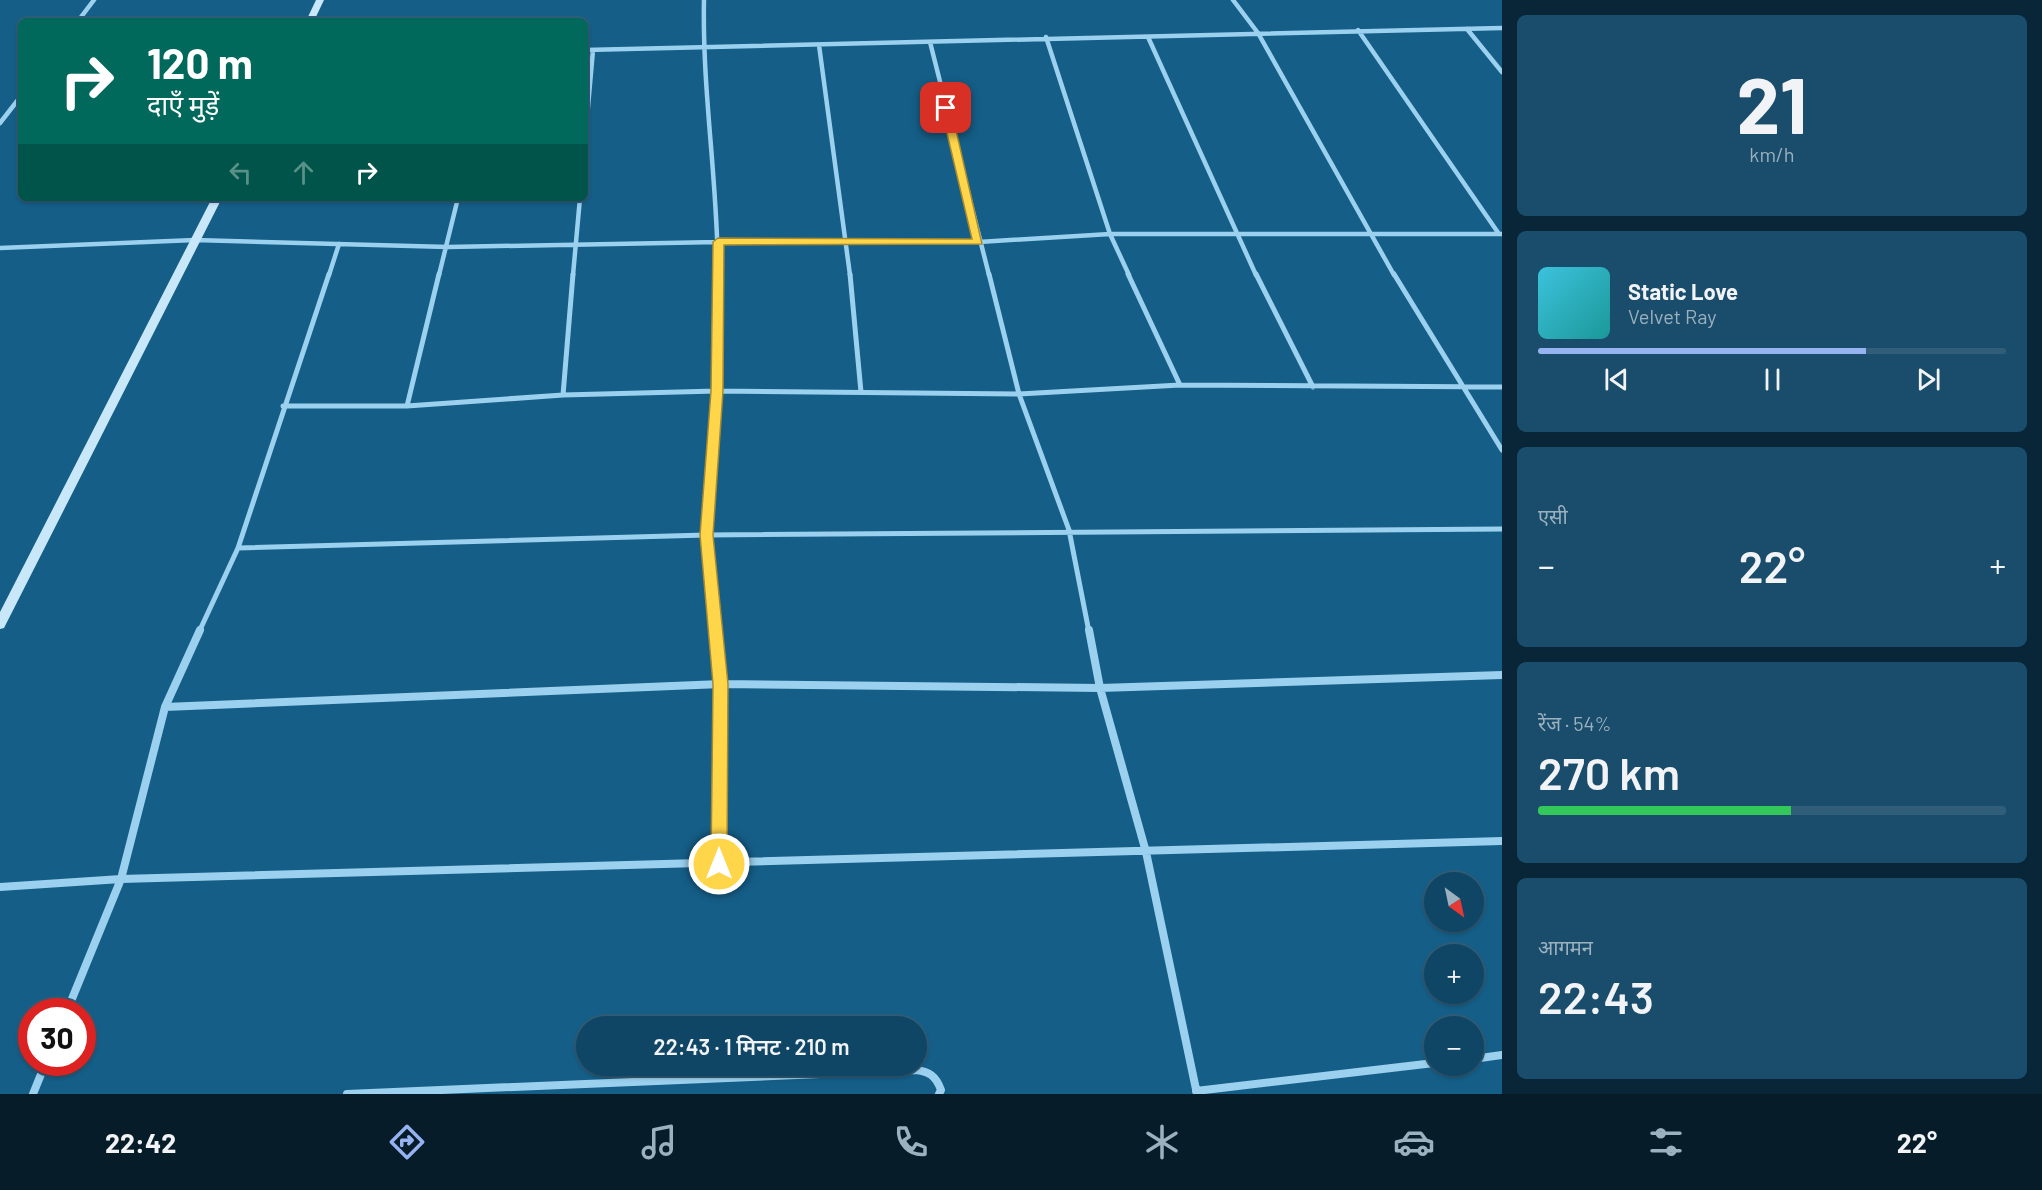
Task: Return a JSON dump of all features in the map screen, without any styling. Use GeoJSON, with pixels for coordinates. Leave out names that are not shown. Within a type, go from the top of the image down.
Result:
{"type":"FeatureCollection","features":[{"type":"Feature","properties":{"kind":"street"},"geometry":{"type":"LineString","coordinates":[[80,18],[94,0]]}},
{"type":"Feature","properties":{"kind":"street"},"geometry":{"type":"LineString","coordinates":[[312,18],[321,0]]}},
{"type":"Feature","properties":{"kind":"street"},"geometry":{"type":"LineString","coordinates":[[704,0],[703,46],[718,242],[717,391],[706,535],[721,684],[719,864]]}},
{"type":"Feature","properties":{"kind":"street"},"geometry":{"type":"LineString","coordinates":[[1233,0],[1258,33],[1370,234],[1502,450]]}},
{"type":"Feature","properties":{"kind":"street"},"geometry":{"type":"LineString","coordinates":[[588,50],[1046,37],[1148,37],[1502,28]]}},
{"type":"Feature","properties":{"kind":"street"},"geometry":{"type":"LineString","coordinates":[[1467,29],[1502,72]]}},
{"type":"Feature","properties":{"kind":"street"},"geometry":{"type":"LineString","coordinates":[[1358,30],[1501,235]]}},
{"type":"Feature","properties":{"kind":"street"},"geometry":{"type":"LineString","coordinates":[[1046,37],[1110,234],[1180,385]]}},
{"type":"Feature","properties":{"kind":"street"},"geometry":{"type":"LineString","coordinates":[[1148,37],[1236,235],[1313,387]]}},
{"type":"Feature","properties":{"kind":"street"},"geometry":{"type":"LineString","coordinates":[[930,42],[1019,394],[1069,530],[1100,688],[1146,852],[1196,1093],[1424,1064]]}},
{"type":"Feature","properties":{"kind":"street"},"geometry":{"type":"LineString","coordinates":[[819,45],[847,242],[861,392]]}},
{"type":"Feature","properties":{"kind":"street"},"geometry":{"type":"LineString","coordinates":[[588,102],[592,50]]}},
{"type":"Feature","properties":{"kind":"street"},"geometry":{"type":"LineString","coordinates":[[0,123],[18,100]]}},
{"type":"Feature","properties":{"kind":"street"},"geometry":{"type":"LineString","coordinates":[[0,624],[216,201]]}},
{"type":"Feature","properties":{"kind":"street"},"geometry":{"type":"LineString","coordinates":[[407,406],[448,247],[457,201]]}},
{"type":"Feature","properties":{"kind":"street"},"geometry":{"type":"LineString","coordinates":[[563,395],[580,201]]}},
{"type":"Feature","properties":{"kind":"street"},"geometry":{"type":"LineString","coordinates":[[0,248],[195,240],[448,247],[718,242],[979,242],[1110,234],[1501,235]]}},
{"type":"Feature","properties":{"kind":"street"},"geometry":{"type":"LineString","coordinates":[[72,998],[121,879],[165,707],[238,548],[283,406],[339,244]]}},
{"type":"Feature","properties":{"kind":"street"},"geometry":{"type":"LineString","coordinates":[[283,406],[407,406],[563,395],[717,391],[1019,394],[1180,385],[1502,387]]}},
{"type":"Feature","properties":{"kind":"street"},"geometry":{"type":"LineString","coordinates":[[238,548],[706,535],[1069,530],[1502,529]]}},
{"type":"Feature","properties":{"kind":"street"},"geometry":{"type":"LineString","coordinates":[[165,707],[721,684],[1100,688],[1502,675]]}},
{"type":"Feature","properties":{"kind":"street"},"geometry":{"type":"LineString","coordinates":[[0,887],[121,879],[1502,841]]}},
{"type":"Feature","properties":{"kind":"street"},"geometry":{"type":"LineString","coordinates":[[1484,1058],[1502,1056]]}},
{"type":"Feature","properties":{"kind":"street"},"geometry":{"type":"LineString","coordinates":[[346,1094],[915,1070],[929,1071],[938,1079],[941,1090],[939,1094]]}},
{"type":"Feature","properties":{"kind":"street"},"geometry":{"type":"LineString","coordinates":[[33,1094],[40,1076]]}},
{"type":"Feature","properties":{"kind":"route"},"geometry":{"type":"LineString","coordinates":[[719,864],[721,684],[706,535],[717,391],[718,242],[979,242],[946,108]]}}]}
